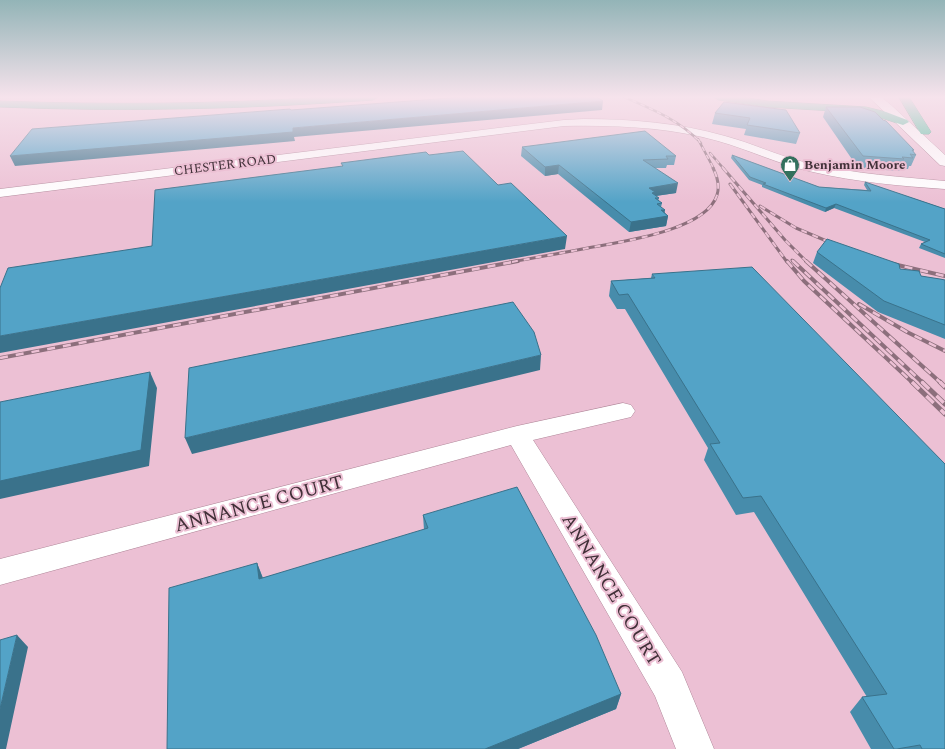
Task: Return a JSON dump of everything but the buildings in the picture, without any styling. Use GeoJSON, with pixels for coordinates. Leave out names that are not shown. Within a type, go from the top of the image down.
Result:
{"type":"FeatureCollection","features":[{"type":"Feature","properties":{"kind":"street","name":"CHESTER ROAD"},"geometry":{"type":"LineString","coordinates":[[3,199],[55,186],[499,132]]}},
{"type":"Feature","properties":{"kind":"street","name":"CHESTER ROAD"},"geometry":{"type":"LineString","coordinates":[[695,132],[722,138],[795,164],[875,178],[945,185]]}},
{"type":"Feature","properties":{"kind":"street"},"geometry":{"type":"LineString","coordinates":[[875,178],[916,179],[936,174],[941,164],[938,149],[916,132]]}},
{"type":"Feature","properties":{"kind":"street"},"geometry":{"type":"LineString","coordinates":[[925,132],[938,149],[945,162]]}},
{"type":"Feature","properties":{"kind":"street","name":"ANNANCE COURT"},"geometry":{"type":"LineString","coordinates":[[0,572],[517,435],[623,411]]}},
{"type":"Feature","properties":{"kind":"street","name":"ANNANCE COURT"},"geometry":{"type":"LineString","coordinates":[[517,435],[669,685],[695,749]]}},
{"type":"Feature","properties":{"kind":"railway"},"geometry":{"type":"LineString","coordinates":[[689,132],[699,141]]}},
{"type":"Feature","properties":{"kind":"railway"},"geometry":{"type":"LineString","coordinates":[[699,141],[714,169]]}},
{"type":"Feature","properties":{"kind":"railway"},"geometry":{"type":"LineString","coordinates":[[710,153],[724,169]]}},
{"type":"Feature","properties":{"kind":"railway"},"geometry":{"type":"LineString","coordinates":[[512,262],[640,238],[680,226],[697,218],[710,207],[717,195],[718,181],[713,168]]}},
{"type":"Feature","properties":{"kind":"railway"},"geometry":{"type":"LineString","coordinates":[[723,168],[785,240],[806,261]]}},
{"type":"Feature","properties":{"kind":"railway"},"geometry":{"type":"LineString","coordinates":[[730,184],[787,262]]}},
{"type":"Feature","properties":{"kind":"railway"},"geometry":{"type":"LineString","coordinates":[[760,206],[796,228],[836,245]]}},
{"type":"Feature","properties":{"kind":"railway"},"geometry":{"type":"LineString","coordinates":[[0,358],[518,261]]}},
{"type":"Feature","properties":{"kind":"railway"},"geometry":{"type":"LineString","coordinates":[[787,261],[804,281],[913,383]]}},
{"type":"Feature","properties":{"kind":"railway"},"geometry":{"type":"LineString","coordinates":[[793,261],[923,383]]}},
{"type":"Feature","properties":{"kind":"railway"},"geometry":{"type":"LineString","coordinates":[[806,261],[941,383]]}},
{"type":"Feature","properties":{"kind":"railway"},"geometry":{"type":"LineString","coordinates":[[889,263],[945,276]]}},
{"type":"Feature","properties":{"kind":"railway"},"geometry":{"type":"LineString","coordinates":[[859,304],[907,332],[945,351]]}},
{"type":"Feature","properties":{"kind":"railway"},"geometry":{"type":"LineString","coordinates":[[912,382],[945,414]]}},
{"type":"Feature","properties":{"kind":"railway"},"geometry":{"type":"LineString","coordinates":[[922,382],[945,404]]}},
{"type":"Feature","properties":{"kind":"railway"},"geometry":{"type":"LineString","coordinates":[[941,383],[945,387]]}},
{"type":"Feature","properties":{"kind":"place","name":"Benjamin Moore"},"geometry":{"type":"Point","coordinates":[790,182]}}]}
